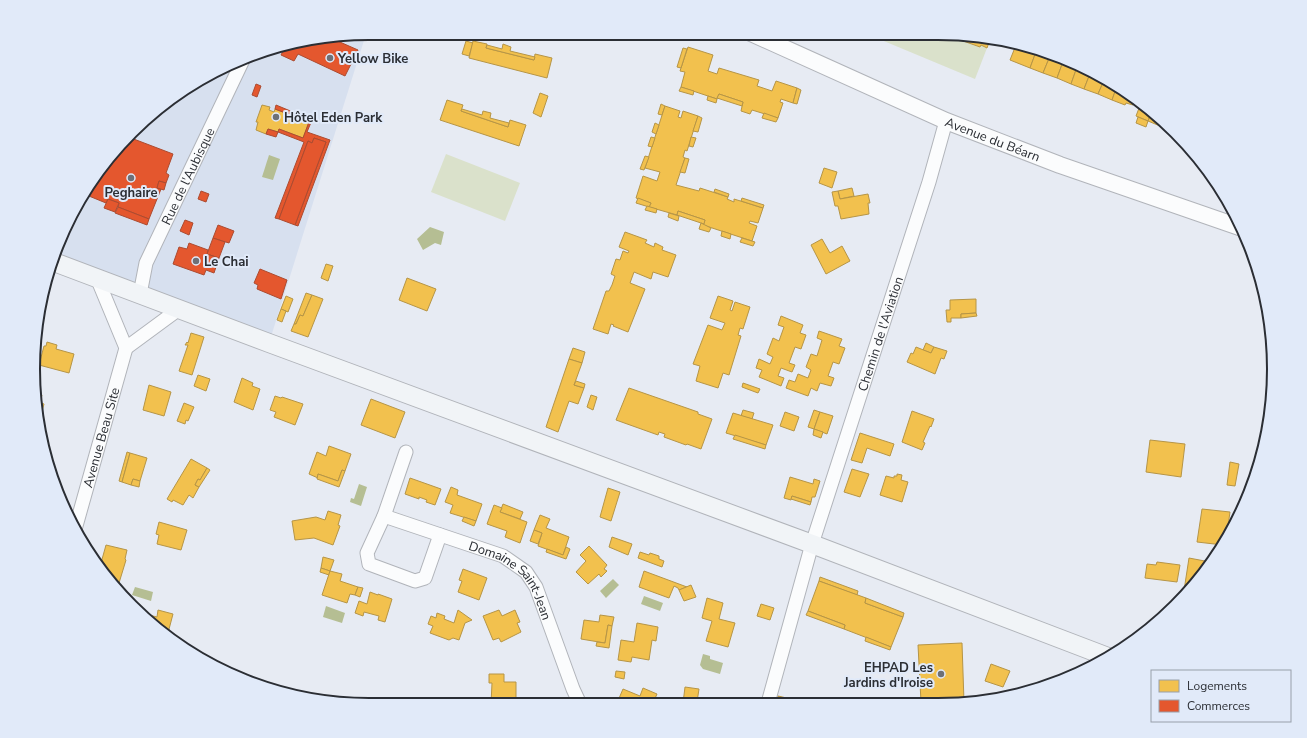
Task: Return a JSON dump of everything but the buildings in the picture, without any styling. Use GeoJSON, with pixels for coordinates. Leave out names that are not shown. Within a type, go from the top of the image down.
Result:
{"type":"FeatureCollection","features":[{"type":"Feature","properties":{"kind":"main road"},"geometry":{"type":"LineString","coordinates":[[57,263],[812,544],[1101,654]]}},
{"type":"Feature","properties":{"kind":"street","name":"Avenue du Béarn"},"geometry":{"type":"LineString","coordinates":[[764,40],[946,122],[1060,165],[1234,225]]}},
{"type":"Feature","properties":{"kind":"street","name":"Rue de l'Aubisque"},"geometry":{"type":"LineString","coordinates":[[140,294],[146,263],[240,66]]}},
{"type":"Feature","properties":{"kind":"street","name":"Chemin de l'Aviation"},"geometry":{"type":"LineString","coordinates":[[769,698],[812,544],[929,182],[946,122]]}},
{"type":"Feature","properties":{"kind":"street"},"geometry":{"type":"LineString","coordinates":[[97,278],[126,348],[179,309]]}},
{"type":"Feature","properties":{"kind":"street","name":"Avenue Beau Site"},"geometry":{"type":"LineString","coordinates":[[77,521],[126,348]]}},
{"type":"Feature","properties":{"kind":"street"},"geometry":{"type":"LineString","coordinates":[[406,452],[384,516],[367,553],[368,564],[415,582],[425,578],[440,535]]}},
{"type":"Feature","properties":{"kind":"street","name":"Domaine Saint-Jean"},"geometry":{"type":"LineString","coordinates":[[384,516],[503,556],[526,572],[536,587],[572,689],[577,698]]}},
{"type":"Feature","properties":{"kind":"shaded area"},"geometry":{"type":"Polygon","coordinates":[[[364,40],[269,343],[57,263],[84,204],[108,169],[136,136],[186,95],[223,74],[263,57],[305,46],[364,40]]]}},
{"type":"Feature","properties":{"kind":"shaded area"},"geometry":{"type":"Polygon","coordinates":[[[881,40],[960,41],[979,47],[981,45],[987,48],[975,79],[881,40]]]}},
{"type":"Feature","properties":{"kind":"shaded area"},"geometry":{"type":"Polygon","coordinates":[[[446,154],[520,183],[505,221],[431,192],[446,154]]]}},
{"type":"Feature","properties":{"kind":"shaded area"},"geometry":{"type":"Polygon","coordinates":[[[269,155],[280,159],[273,180],[262,177],[269,155]]]}},
{"type":"Feature","properties":{"kind":"shaded area"},"geometry":{"type":"Polygon","coordinates":[[[430,227],[444,232],[441,245],[435,243],[423,250],[417,239],[430,227]]]}},
{"type":"Feature","properties":{"kind":"shaded area"},"geometry":{"type":"Polygon","coordinates":[[[359,484],[367,487],[361,506],[350,502],[351,498],[354,499],[359,484]]]}},
{"type":"Feature","properties":{"kind":"shaded area"},"geometry":{"type":"Polygon","coordinates":[[[613,579],[619,585],[606,598],[600,591],[613,579]]]}},
{"type":"Feature","properties":{"kind":"shaded area"},"geometry":{"type":"Polygon","coordinates":[[[135,587],[153,592],[151,601],[132,595],[135,587]]]}},
{"type":"Feature","properties":{"kind":"shaded area"},"geometry":{"type":"Polygon","coordinates":[[[644,596],[663,603],[660,611],[641,604],[644,596]]]}},
{"type":"Feature","properties":{"kind":"shaded area"},"geometry":{"type":"Polygon","coordinates":[[[326,606],[345,613],[342,623],[323,617],[326,606]]]}},
{"type":"Feature","properties":{"kind":"shaded area"},"geometry":{"type":"Polygon","coordinates":[[[703,654],[710,656],[710,659],[723,663],[720,674],[703,669],[700,665],[703,654]]]}},
{"type":"Feature","properties":{"kind":"place","name":"Yellow Bike"},"geometry":{"type":"Point","coordinates":[330,58]}},
{"type":"Feature","properties":{"kind":"place","name":"Hôtel Eden Park"},"geometry":{"type":"Point","coordinates":[276,117]}},
{"type":"Feature","properties":{"kind":"place","name":"Peghaire"},"geometry":{"type":"Point","coordinates":[131,178]}},
{"type":"Feature","properties":{"kind":"place","name":"Le Chai"},"geometry":{"type":"Point","coordinates":[196,261]}},
{"type":"Feature","properties":{"kind":"place","name":"EHPAD Les Jardins d'Iroise"},"geometry":{"type":"Point","coordinates":[941,674]}}]}
